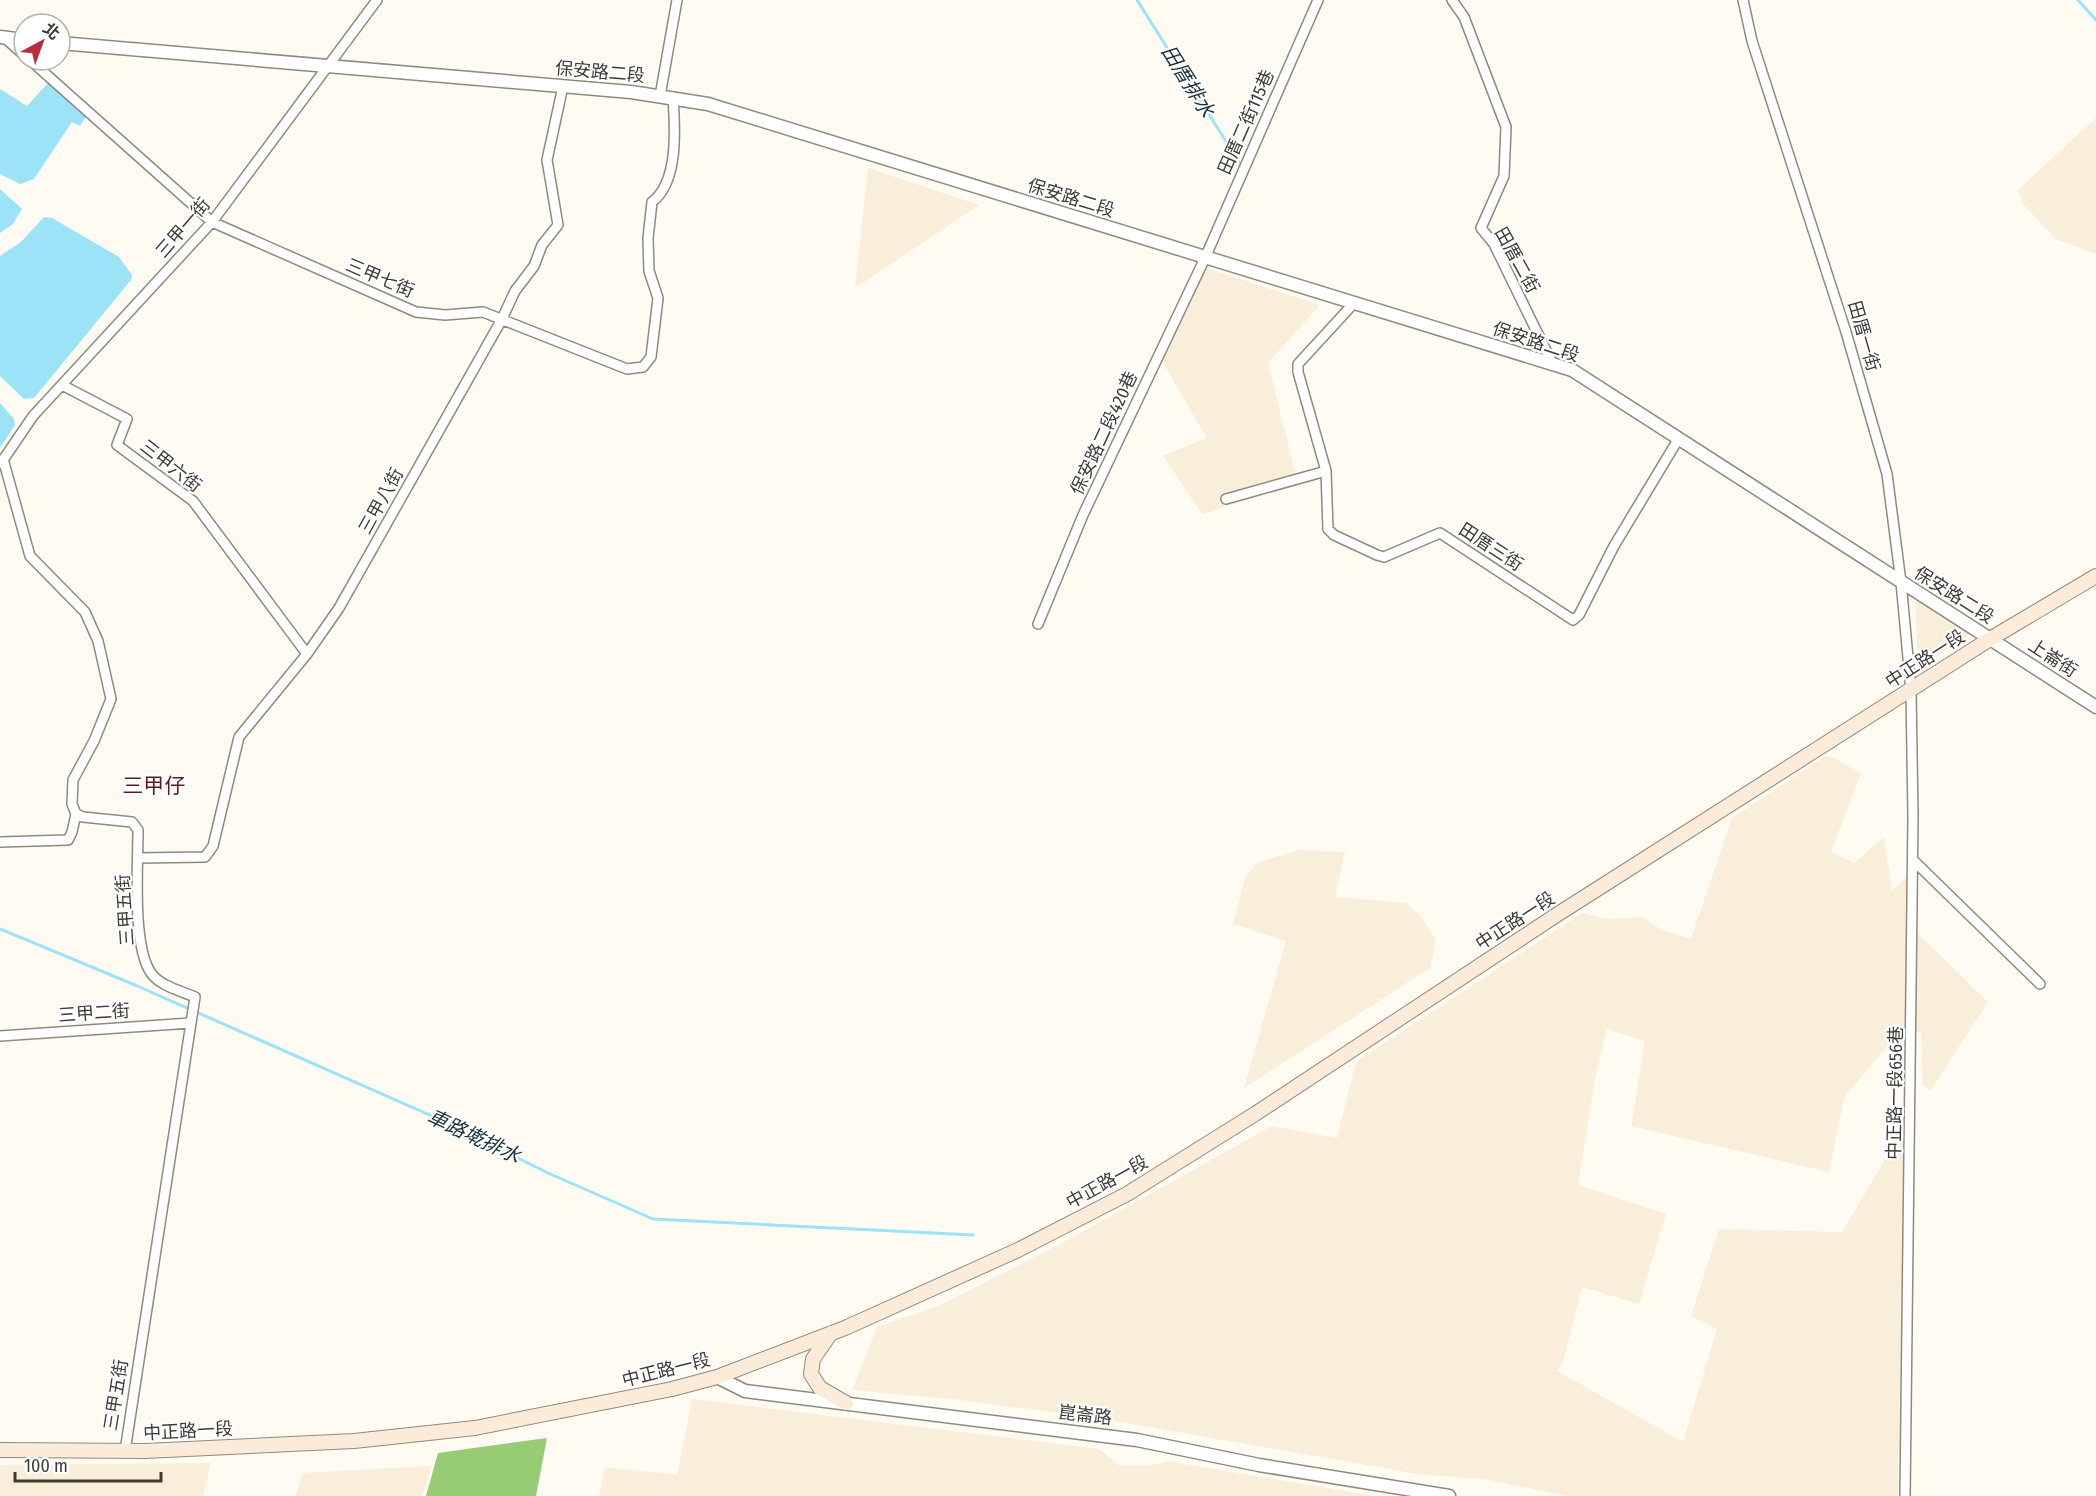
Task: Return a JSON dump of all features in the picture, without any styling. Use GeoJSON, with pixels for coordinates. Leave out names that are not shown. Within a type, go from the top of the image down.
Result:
{"type":"FeatureCollection","features":[{"type":"Feature","properties":{"kind":"main road","name":"中正路一段"},"geometry":{"type":"LineString","coordinates":[[0,1450],[125,1451],[354,1441],[475,1428],[568,1411],[717,1377],[831,1333],[1018,1250],[1126,1194],[1255,1114],[1558,914],[1990,639],[2096,576]]}},
{"type":"Feature","properties":{"kind":"main road"},"geometry":{"type":"LineString","coordinates":[[831,1333],[813,1359],[811,1374],[820,1388],[846,1403]]}},
{"type":"Feature","properties":{"kind":"street","name":"三甲一街"},"geometry":{"type":"LineString","coordinates":[[2,462],[33,416],[212,222],[377,0]]}},
{"type":"Feature","properties":{"kind":"street"},"geometry":{"type":"LineString","coordinates":[[660,96],[677,0]]}},
{"type":"Feature","properties":{"kind":"street","name":"田厝二街115巷"},"geometry":{"type":"LineString","coordinates":[[1205,258],[1318,0]]}},
{"type":"Feature","properties":{"kind":"street","name":"田厝二街"},"geometry":{"type":"LineString","coordinates":[[1452,0],[1464,16],[1506,127],[1504,176],[1481,228],[1494,244],[1553,365]]}},
{"type":"Feature","properties":{"kind":"street","name":"田厝一街"},"geometry":{"type":"LineString","coordinates":[[1743,0],[1752,41],[1846,332],[1887,474],[1901,582],[1911,690]]}},
{"type":"Feature","properties":{"kind":"street","name":"保安路二段"},"geometry":{"type":"LineString","coordinates":[[72,44],[673,97],[745,114],[1205,258],[1355,302],[1572,370],[1990,639]]}},
{"type":"Feature","properties":{"kind":"street","name":"三甲七街"},"geometry":{"type":"LineString","coordinates":[[43,72],[212,222],[416,312],[445,315],[483,312],[627,369],[643,366],[651,357],[658,298],[649,271],[648,238],[652,202],[658,197],[672,167],[673,97]]}},
{"type":"Feature","properties":{"kind":"street","name":"三甲八街"},"geometry":{"type":"LineString","coordinates":[[138,858],[205,857],[213,846],[239,737],[307,654],[339,608],[502,319],[515,291],[534,266],[543,245],[558,225],[547,160],[563,86]]}},
{"type":"Feature","properties":{"kind":"street","name":"保安路二段420巷"},"geometry":{"type":"LineString","coordinates":[[1038,624],[1083,515],[1205,258]]}},
{"type":"Feature","properties":{"kind":"street","name":"田厝三街"},"geometry":{"type":"LineString","coordinates":[[1355,302],[1298,364],[1298,372],[1326,471],[1328,529],[1334,535],[1384,557],[1440,533],[1573,620],[1579,615],[1614,546],[1679,438]]}},
{"type":"Feature","properties":{"kind":"street","name":"三甲六街"},"geometry":{"type":"LineString","coordinates":[[62,385],[127,419],[117,445],[193,501],[307,654]]}},
{"type":"Feature","properties":{"kind":"street"},"geometry":{"type":"LineString","coordinates":[[0,842],[68,840],[76,814],[72,804],[73,780],[94,741],[111,699],[98,641],[85,612],[30,556],[2,462]]}},
{"type":"Feature","properties":{"kind":"street"},"geometry":{"type":"LineString","coordinates":[[1226,499],[1326,471]]}},
{"type":"Feature","properties":{"kind":"street","name":"上崙街"},"geometry":{"type":"LineString","coordinates":[[1990,639],[2096,707]]}},
{"type":"Feature","properties":{"kind":"street","name":"中正路一段656巷"},"geometry":{"type":"LineString","coordinates":[[1905,1496],[1913,860],[1911,690]]}},
{"type":"Feature","properties":{"kind":"street","name":"三甲五街"},"geometry":{"type":"LineString","coordinates":[[76,814],[132,822],[138,830],[140,940],[150,972],[160,982],[195,997],[125,1451]]}},
{"type":"Feature","properties":{"kind":"street"},"geometry":{"type":"LineString","coordinates":[[1913,860],[2040,984]]}},
{"type":"Feature","properties":{"kind":"street","name":"三甲二街"},"geometry":{"type":"LineString","coordinates":[[0,1036],[191,1023]]}},
{"type":"Feature","properties":{"kind":"street","name":"崑崙路"},"geometry":{"type":"LineString","coordinates":[[717,1377],[745,1391],[1137,1440],[1259,1465],[1449,1496]]}},
{"type":"Feature","properties":{"kind":"shaded area"},"geometry":{"type":"Polygon","coordinates":[[[2096,118],[2096,254],[2056,239],[2024,205],[2018,190],[2096,118]]]}},
{"type":"Feature","properties":{"kind":"shaded area"},"geometry":{"type":"Polygon","coordinates":[[[868,168],[979,205],[855,288],[860,245],[868,168]]]}},
{"type":"Feature","properties":{"kind":"shaded area"},"geometry":{"type":"Polygon","coordinates":[[[1200,266],[1320,305],[1268,363],[1298,484],[1202,514],[1163,456],[1207,438],[1156,351],[1200,266]]]}},
{"type":"Feature","properties":{"kind":"shaded area"},"geometry":{"type":"Polygon","coordinates":[[[1915,596],[1971,633],[1918,668],[1915,596]]]}},
{"type":"Feature","properties":{"kind":"shaded area"},"geometry":{"type":"Polygon","coordinates":[[[1827,755],[1861,773],[1831,852],[1854,863],[1884,837],[1892,891],[1908,876],[1910,926],[1988,1002],[1931,1090],[1923,1085],[1921,1032],[1900,1031],[1844,1098],[1829,1172],[1631,1126],[1645,1041],[1607,1029],[1596,1073],[1578,1185],[1666,1214],[1639,1304],[1582,1287],[1563,1362],[1557,1371],[1683,1442],[1717,1329],[1691,1316],[1719,1229],[1842,1232],[1905,1126],[1898,1496],[1569,1496],[1483,1479],[1424,1475],[1104,1419],[952,1399],[852,1390],[877,1327],[941,1305],[1059,1245],[1272,1126],[1337,1138],[1356,1062],[1582,913],[1607,919],[1642,917],[1662,930],[1691,939],[1732,818],[1827,755]]]}},
{"type":"Feature","properties":{"kind":"shaded area"},"geometry":{"type":"Polygon","coordinates":[[[1299,850],[1345,852],[1335,897],[1406,903],[1420,915],[1436,940],[1430,968],[1244,1088],[1286,941],[1233,924],[1245,878],[1257,863],[1299,850]]]}},
{"type":"Feature","properties":{"kind":"shaded area"},"geometry":{"type":"Polygon","coordinates":[[[692,1399],[1099,1449],[1118,1465],[1152,1465],[1168,1461],[1374,1496],[599,1496],[605,1467],[677,1475],[692,1399]]]}},
{"type":"Feature","properties":{"kind":"shaded area"},"geometry":{"type":"Polygon","coordinates":[[[211,1463],[203,1496],[0,1496],[0,1465],[211,1463]]]}},
{"type":"Feature","properties":{"kind":"shaded area"},"geometry":{"type":"Polygon","coordinates":[[[432,1466],[422,1496],[296,1496],[302,1473],[432,1466]]]}},
{"type":"Feature","properties":{"kind":"green space"},"geometry":{"type":"Polygon","coordinates":[[[547,1438],[536,1496],[426,1496],[438,1453],[547,1438]]]}},
{"type":"Feature","properties":{"kind":"water"},"geometry":{"type":"Polygon","coordinates":[[[48,83],[87,115],[80,126],[72,122],[34,179],[20,184],[0,174],[0,89],[27,106],[48,83]]]}},
{"type":"Feature","properties":{"kind":"water"},"geometry":{"type":"Polygon","coordinates":[[[0,189],[22,209],[13,224],[0,233],[0,189]]]}},
{"type":"Feature","properties":{"kind":"water"},"geometry":{"type":"Polygon","coordinates":[[[44,217],[52,218],[119,257],[132,275],[131,280],[34,398],[24,399],[0,376],[0,256],[21,242],[44,217]]]}},
{"type":"Feature","properties":{"kind":"water"},"geometry":{"type":"Polygon","coordinates":[[[0,403],[14,419],[15,425],[0,448],[0,403]]]}},
{"type":"Feature","properties":{"kind":"waterway","name":"田厝排水"},"geometry":{"type":"LineString","coordinates":[[1137,0],[1239,162]]}},
{"type":"Feature","properties":{"kind":"waterway"},"geometry":{"type":"LineString","coordinates":[[2078,0],[2096,20]]}},
{"type":"Feature","properties":{"kind":"waterway","name":"車路墘排水"},"geometry":{"type":"LineString","coordinates":[[0,929],[135,985],[450,1124],[548,1173],[653,1219],[973,1235]]}},
{"type":"Feature","properties":{"kind":"district","name":"三甲仔"},"geometry":{"type":"Point","coordinates":[154,786]}}]}
